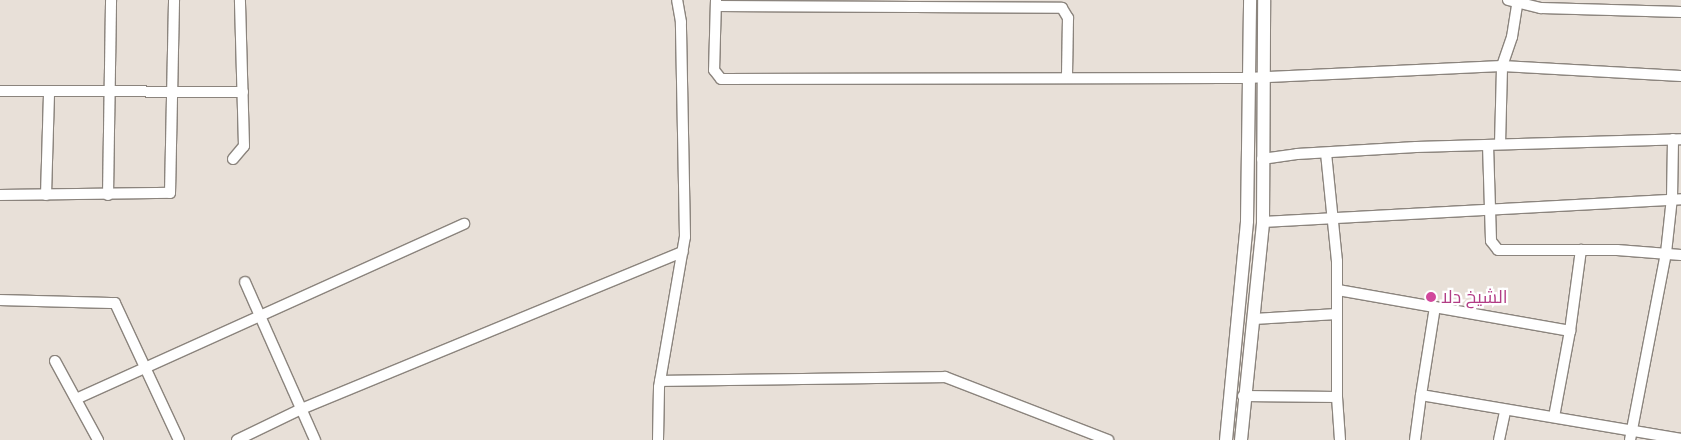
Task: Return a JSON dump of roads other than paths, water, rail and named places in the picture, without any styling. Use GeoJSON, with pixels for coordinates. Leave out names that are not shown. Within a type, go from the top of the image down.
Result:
{"type":"FeatureCollection","features":[{"type":"Feature","properties":{"kind":"main road"},"geometry":{"type":"LineString","coordinates":[[1226,440],[1247,221],[1246,78],[1250,0]]}},
{"type":"Feature","properties":{"kind":"main road"},"geometry":{"type":"LineString","coordinates":[[1241,440],[1243,396],[1254,319],[1263,222],[1264,0]]}},
{"type":"Feature","properties":{"kind":"street"},"geometry":{"type":"LineString","coordinates":[[108,195],[111,0]]}},
{"type":"Feature","properties":{"kind":"street"},"geometry":{"type":"LineString","coordinates":[[0,195],[159,196],[172,191],[174,0]]}},
{"type":"Feature","properties":{"kind":"street"},"geometry":{"type":"LineString","coordinates":[[233,159],[244,146],[240,0]]}},
{"type":"Feature","properties":{"kind":"street"},"geometry":{"type":"LineString","coordinates":[[658,440],[660,381],[683,252],[681,22],[677,0]]}},
{"type":"Feature","properties":{"kind":"street"},"geometry":{"type":"LineString","coordinates":[[1500,144],[1502,66],[1508,52],[1514,1],[1541,8],[1681,12]]}},
{"type":"Feature","properties":{"kind":"street"},"geometry":{"type":"LineString","coordinates":[[1067,78],[1065,9],[909,4],[716,3],[714,70],[721,79],[1246,78],[1502,66],[1681,76]]}},
{"type":"Feature","properties":{"kind":"street"},"geometry":{"type":"LineString","coordinates":[[0,90],[243,92]]}},
{"type":"Feature","properties":{"kind":"street"},"geometry":{"type":"LineString","coordinates":[[46,195],[49,91]]}},
{"type":"Feature","properties":{"kind":"street"},"geometry":{"type":"LineString","coordinates":[[1262,159],[1326,152],[1500,144],[1677,139],[1677,199],[1630,436]]}},
{"type":"Feature","properties":{"kind":"street"},"geometry":{"type":"LineString","coordinates":[[1488,145],[1491,241],[1498,250],[1581,250],[1681,255]]}},
{"type":"Feature","properties":{"kind":"street"},"geometry":{"type":"LineString","coordinates":[[1326,152],[1334,220],[1338,290],[1337,397],[1340,440]]}},
{"type":"Feature","properties":{"kind":"street"},"geometry":{"type":"LineString","coordinates":[[1263,222],[1334,220],[1677,199]]}},
{"type":"Feature","properties":{"kind":"street"},"geometry":{"type":"LineString","coordinates":[[76,399],[464,224]]}},
{"type":"Feature","properties":{"kind":"street"},"geometry":{"type":"LineString","coordinates":[[1554,418],[1570,331],[1581,250]]}},
{"type":"Feature","properties":{"kind":"street"},"geometry":{"type":"LineString","coordinates":[[237,440],[299,410],[683,252]]}},
{"type":"Feature","properties":{"kind":"street"},"geometry":{"type":"LineString","coordinates":[[245,282],[299,410],[315,440]]}},
{"type":"Feature","properties":{"kind":"street"},"geometry":{"type":"LineString","coordinates":[[1338,290],[1570,331]]}},
{"type":"Feature","properties":{"kind":"street"},"geometry":{"type":"LineString","coordinates":[[0,300],[115,304],[179,440]]}},
{"type":"Feature","properties":{"kind":"street"},"geometry":{"type":"LineString","coordinates":[[1415,440],[1435,307]]}},
{"type":"Feature","properties":{"kind":"street"},"geometry":{"type":"LineString","coordinates":[[1254,319],[1337,314]]}},
{"type":"Feature","properties":{"kind":"street"},"geometry":{"type":"LineString","coordinates":[[55,361],[98,440]]}},
{"type":"Feature","properties":{"kind":"street"},"geometry":{"type":"LineString","coordinates":[[660,381],[945,377],[1108,440]]}},
{"type":"Feature","properties":{"kind":"street"},"geometry":{"type":"LineString","coordinates":[[1421,395],[1554,418],[1630,436],[1681,439]]}},
{"type":"Feature","properties":{"kind":"street"},"geometry":{"type":"LineString","coordinates":[[1243,396],[1337,397]]}},
{"type":"Feature","properties":{"kind":"street"},"geometry":{"type":"LineString","coordinates":[[1499,440],[1505,411]]}},
{"type":"Feature","properties":{"kind":"place","name":"الشيخ دلا"},"geometry":{"type":"Point","coordinates":[1431,297]}}]}
